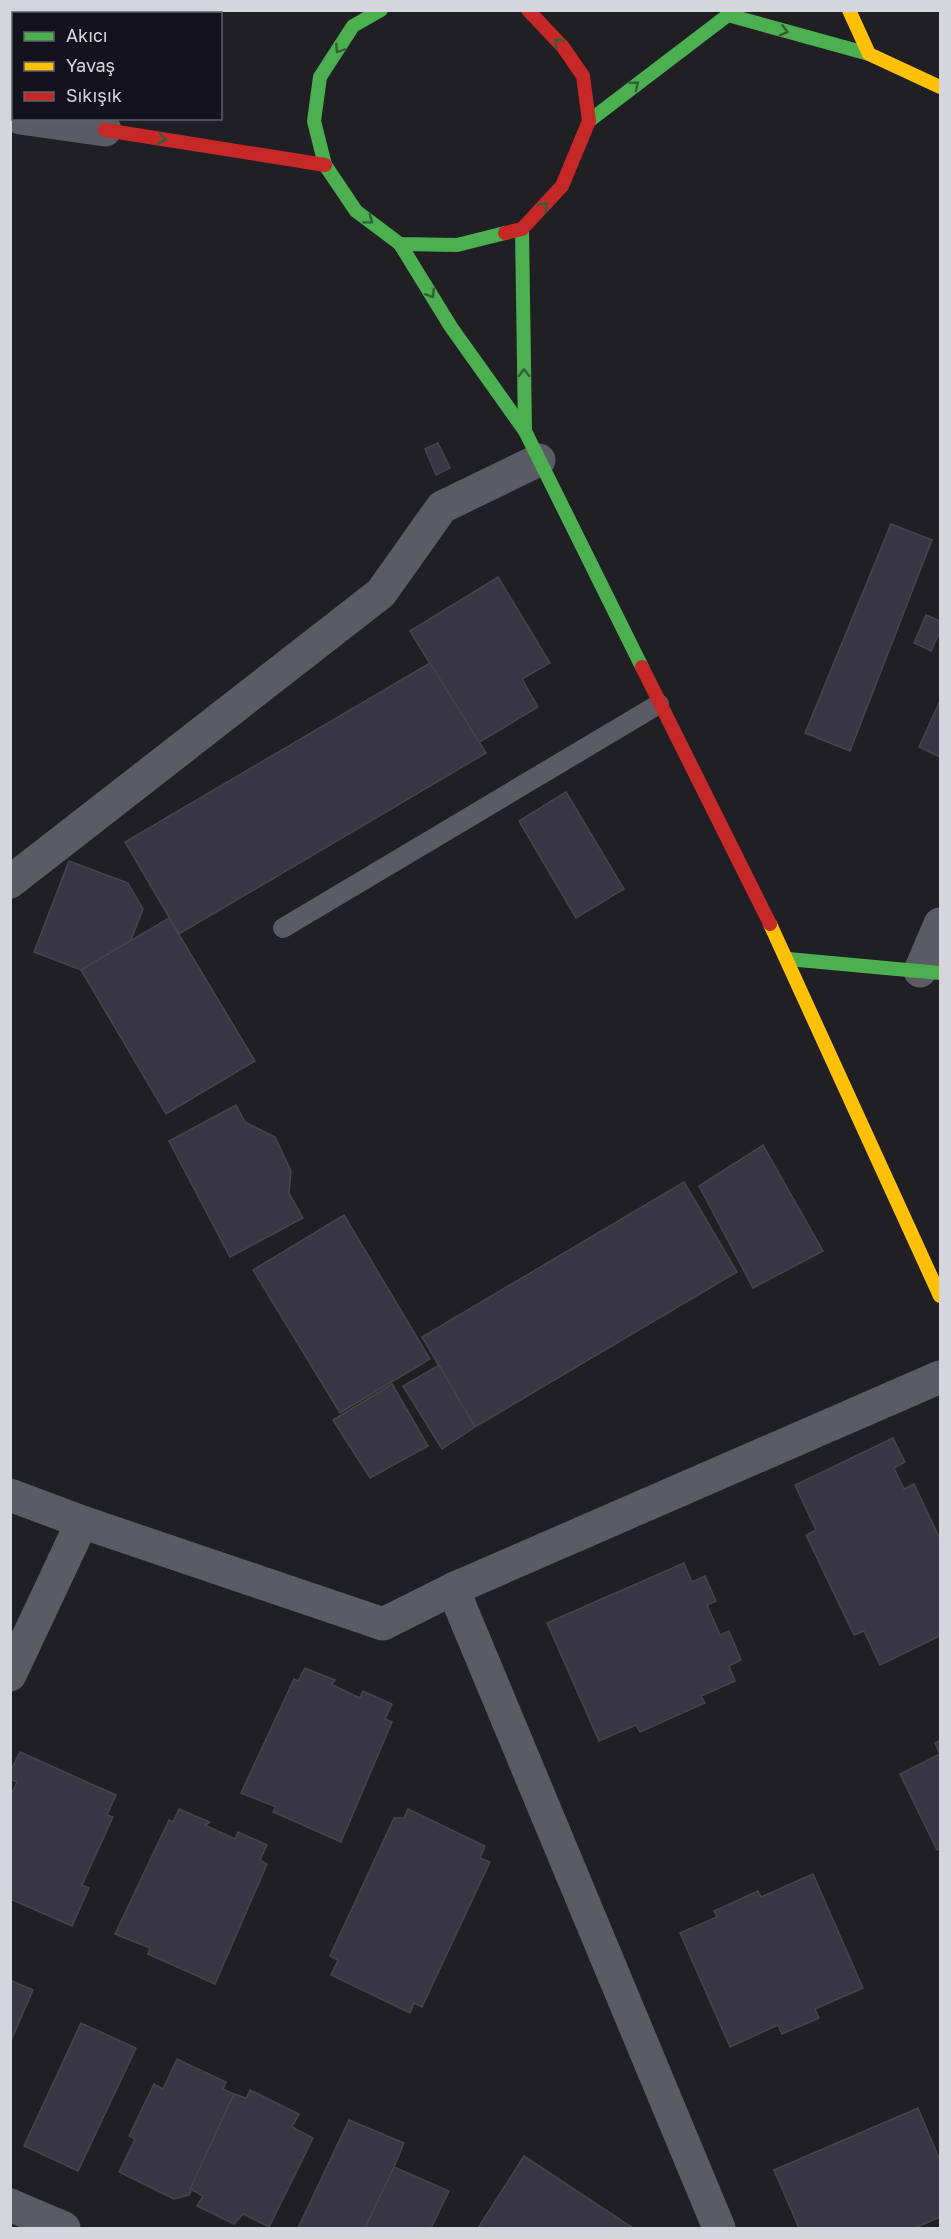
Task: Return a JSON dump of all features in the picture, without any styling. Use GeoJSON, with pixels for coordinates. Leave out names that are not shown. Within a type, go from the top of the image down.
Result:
{"type":"FeatureCollection","features":[{"type":"Feature","properties":{"kind":"main road"},"geometry":{"type":"LineString","coordinates":[[346,10],[353,26]]}},
{"type":"Feature","properties":{"kind":"main road"},"geometry":{"type":"LineString","coordinates":[[381,10],[353,26],[320,77],[314,121],[325,165],[356,211],[400,244],[451,327],[525,431],[788,959],[940,1296]]}},
{"type":"Feature","properties":{"kind":"main road"},"geometry":{"type":"LineString","coordinates":[[528,10],[563,47],[583,76],[589,121]]}},
{"type":"Feature","properties":{"kind":"main road"},"geometry":{"type":"LineString","coordinates":[[849,10],[869,54]]}},
{"type":"Feature","properties":{"kind":"main road"},"geometry":{"type":"LineString","coordinates":[[400,244],[457,245],[522,229],[562,186],[589,121],[728,13],[869,54],[940,87]]}},
{"type":"Feature","properties":{"kind":"main road"},"geometry":{"type":"LineString","coordinates":[[105,130],[325,165]]}},
{"type":"Feature","properties":{"kind":"main road"},"geometry":{"type":"LineString","coordinates":[[522,229],[525,431]]}},
{"type":"Feature","properties":{"kind":"main road"},"geometry":{"type":"LineString","coordinates":[[788,959],[930,972]]}},
{"type":"Feature","properties":{"kind":"street"},"geometry":{"type":"LineString","coordinates":[[34,120],[105,130]]}},
{"type":"Feature","properties":{"kind":"street"},"geometry":{"type":"LineString","coordinates":[[10,882],[381,593],[442,507],[539,460]]}},
{"type":"Feature","properties":{"kind":"street"},"geometry":{"type":"LineString","coordinates":[[930,972],[940,924]]}},
{"type":"Feature","properties":{"kind":"street"},"geometry":{"type":"LineString","coordinates":[[10,1495],[82,1522],[382,1624],[453,1589],[940,1377]]}},
{"type":"Feature","properties":{"kind":"street"},"geometry":{"type":"LineString","coordinates":[[10,1675],[82,1522]]}},
{"type":"Feature","properties":{"kind":"street"},"geometry":{"type":"LineString","coordinates":[[453,1589],[719,2229]]}},
{"type":"Feature","properties":{"kind":"street"},"geometry":{"type":"LineString","coordinates":[[10,2205],[64,2229]]}},
{"type":"Feature","properties":{"kind":"lane"},"geometry":{"type":"LineString","coordinates":[[283,928],[659,704]]}},
{"type":"Feature","properties":{"kind":"building"},"geometry":{"type":"Polygon","coordinates":[[[10,10],[36,10],[37,12],[12,12],[12,42],[10,39],[10,10]]]}},
{"type":"Feature","properties":{"kind":"building"},"geometry":{"type":"Polygon","coordinates":[[[438,443],[450,468],[436,475],[425,449],[438,443]]]}},
{"type":"Feature","properties":{"kind":"building"},"geometry":{"type":"Polygon","coordinates":[[[891,524],[932,540],[850,751],[805,733],[891,524]]]}},
{"type":"Feature","properties":{"kind":"building"},"geometry":{"type":"Polygon","coordinates":[[[498,577],[550,663],[522,679],[538,707],[478,743],[410,631],[498,577]]]}},
{"type":"Feature","properties":{"kind":"building"},"geometry":{"type":"Polygon","coordinates":[[[926,615],[940,621],[940,631],[931,651],[914,643],[926,615]]]}},
{"type":"Feature","properties":{"kind":"building"},"geometry":{"type":"Polygon","coordinates":[[[430,663],[486,753],[179,934],[125,842],[430,663]]]}},
{"type":"Feature","properties":{"kind":"building"},"geometry":{"type":"Polygon","coordinates":[[[940,701],[940,757],[919,747],[940,701]]]}},
{"type":"Feature","properties":{"kind":"building"},"geometry":{"type":"Polygon","coordinates":[[[566,792],[624,889],[576,918],[519,821],[566,792]]]}},
{"type":"Feature","properties":{"kind":"building"},"geometry":{"type":"Polygon","coordinates":[[[69,861],[128,883],[143,909],[131,940],[81,970],[34,952],[69,861]]]}},
{"type":"Feature","properties":{"kind":"building"},"geometry":{"type":"Polygon","coordinates":[[[169,918],[255,1061],[166,1114],[81,970],[169,918]]]}},
{"type":"Feature","properties":{"kind":"building"},"geometry":{"type":"Polygon","coordinates":[[[236,1105],[245,1122],[275,1137],[291,1171],[289,1193],[303,1218],[230,1257],[169,1141],[236,1105]]]}},
{"type":"Feature","properties":{"kind":"building"},"geometry":{"type":"Polygon","coordinates":[[[763,1145],[823,1251],[753,1288],[699,1186],[763,1145]]]}},
{"type":"Feature","properties":{"kind":"building"},"geometry":{"type":"Polygon","coordinates":[[[684,1182],[737,1272],[475,1427],[422,1337],[684,1182]]]}},
{"type":"Feature","properties":{"kind":"building"},"geometry":{"type":"Polygon","coordinates":[[[344,1215],[430,1359],[340,1413],[253,1270],[344,1215]]]}},
{"type":"Feature","properties":{"kind":"building"},"geometry":{"type":"Polygon","coordinates":[[[439,1365],[475,1427],[442,1449],[403,1386],[439,1365]]]}},
{"type":"Feature","properties":{"kind":"building"},"geometry":{"type":"Polygon","coordinates":[[[392,1384],[428,1446],[370,1478],[333,1420],[392,1384]]]}},
{"type":"Feature","properties":{"kind":"building"},"geometry":{"type":"Polygon","coordinates":[[[893,1438],[905,1462],[894,1468],[904,1489],[914,1484],[940,1539],[940,1636],[880,1665],[864,1631],[854,1635],[806,1535],[816,1530],[795,1485],[893,1438]]]}},
{"type":"Feature","properties":{"kind":"building"},"geometry":{"type":"Polygon","coordinates":[[[684,1563],[692,1582],[705,1576],[716,1601],[707,1605],[720,1635],[729,1631],[741,1660],[729,1666],[735,1681],[701,1696],[705,1703],[640,1732],[636,1725],[599,1741],[547,1623],[684,1563]]]}},
{"type":"Feature","properties":{"kind":"building"},"geometry":{"type":"Polygon","coordinates":[[[305,1668],[335,1680],[331,1684],[360,1698],[363,1691],[392,1704],[385,1719],[392,1722],[341,1842],[273,1812],[276,1807],[241,1793],[294,1679],[298,1681],[305,1668]]]}},
{"type":"Feature","properties":{"kind":"building"},"geometry":{"type":"Polygon","coordinates":[[[940,1740],[940,1754],[935,1743],[940,1740]]]}},
{"type":"Feature","properties":{"kind":"building"},"geometry":{"type":"Polygon","coordinates":[[[20,1752],[116,1795],[107,1815],[113,1817],[82,1885],[89,1888],[72,1926],[10,1899],[10,1797],[17,1782],[10,1779],[10,1772],[20,1752]]]}},
{"type":"Feature","properties":{"kind":"building"},"geometry":{"type":"Polygon","coordinates":[[[940,1754],[940,1848],[937,1850],[900,1774],[940,1754]]]}},
{"type":"Feature","properties":{"kind":"building"},"geometry":{"type":"Polygon","coordinates":[[[179,1809],[210,1822],[205,1825],[235,1839],[238,1832],[267,1845],[260,1860],[267,1864],[215,1984],[148,1954],[150,1948],[115,1934],[169,1820],[173,1822],[179,1809]]]}},
{"type":"Feature","properties":{"kind":"building"},"geometry":{"type":"Polygon","coordinates":[[[408,1809],[485,1846],[480,1858],[490,1862],[422,2007],[414,2003],[410,2013],[331,1975],[338,1960],[330,1956],[394,1818],[404,1818],[408,1809]]]}},
{"type":"Feature","properties":{"kind":"building"},"geometry":{"type":"Polygon","coordinates":[[[813,1874],[863,1988],[815,2009],[819,2018],[782,2034],[778,2025],[730,2047],[680,1933],[717,1917],[714,1911],[758,1891],[761,1897],[813,1874]]]}},
{"type":"Feature","properties":{"kind":"building"},"geometry":{"type":"Polygon","coordinates":[[[10,1980],[33,1990],[10,2043],[10,1980]]]}},
{"type":"Feature","properties":{"kind":"building"},"geometry":{"type":"Polygon","coordinates":[[[81,2023],[136,2048],[78,2171],[24,2146],[81,2023]]]}},
{"type":"Feature","properties":{"kind":"building"},"geometry":{"type":"Polygon","coordinates":[[[177,2059],[226,2082],[223,2089],[234,2094],[189,2195],[174,2199],[119,2172],[135,2139],[129,2136],[154,2084],[163,2089],[177,2059]]]}},
{"type":"Feature","properties":{"kind":"building"},"geometry":{"type":"Polygon","coordinates":[[[250,2090],[299,2114],[292,2127],[313,2138],[269,2227],[243,2214],[234,2224],[197,2206],[203,2196],[190,2189],[234,2094],[246,2098],[250,2090]]]}},
{"type":"Feature","properties":{"kind":"building"},"geometry":{"type":"Polygon","coordinates":[[[918,2108],[940,2161],[940,2217],[915,2228],[799,2228],[774,2170],[918,2108]]]}},
{"type":"Feature","properties":{"kind":"building"},"geometry":{"type":"Polygon","coordinates":[[[349,2120],[404,2143],[394,2167],[365,2228],[298,2228],[349,2120]]]}},
{"type":"Feature","properties":{"kind":"building"},"geometry":{"type":"Polygon","coordinates":[[[524,2156],[633,2228],[478,2228],[524,2156]]]}},
{"type":"Feature","properties":{"kind":"building"},"geometry":{"type":"Polygon","coordinates":[[[394,2167],[449,2191],[431,2228],[365,2228],[394,2167]]]}},
{"type":"Feature","properties":{"kind":"traffic: fast"},"geometry":{"type":"LineString","coordinates":[[381,10],[353,26],[320,77],[314,121],[325,165],[356,211],[400,244],[457,245],[505,233]]}},
{"type":"Feature","properties":{"kind":"traffic: fast"},"geometry":{"type":"LineString","coordinates":[[589,121],[728,15],[729,10]]}},
{"type":"Feature","properties":{"kind":"traffic: fast"},"geometry":{"type":"LineString","coordinates":[[728,15],[869,54]]}},
{"type":"Feature","properties":{"kind":"traffic: fast"},"geometry":{"type":"LineString","coordinates":[[522,229],[525,431]]}},
{"type":"Feature","properties":{"kind":"traffic: fast"},"geometry":{"type":"LineString","coordinates":[[400,244],[451,327],[525,431],[642,667]]}},
{"type":"Feature","properties":{"kind":"traffic: fast"},"geometry":{"type":"LineString","coordinates":[[788,959],[940,973]]}},
{"type":"Feature","properties":{"kind":"traffic: slow"},"geometry":{"type":"LineString","coordinates":[[849,10],[869,54],[940,87]]}},
{"type":"Feature","properties":{"kind":"traffic: slow"},"geometry":{"type":"LineString","coordinates":[[770,924],[940,1296]]}},
{"type":"Feature","properties":{"kind":"traffic: jam"},"geometry":{"type":"LineString","coordinates":[[505,233],[522,229],[562,186],[589,121],[583,76],[563,47],[528,10]]}},
{"type":"Feature","properties":{"kind":"traffic: jam"},"geometry":{"type":"LineString","coordinates":[[105,130],[325,165]]}},
{"type":"Feature","properties":{"kind":"traffic: jam"},"geometry":{"type":"LineString","coordinates":[[642,667],[770,924]]}}]}
